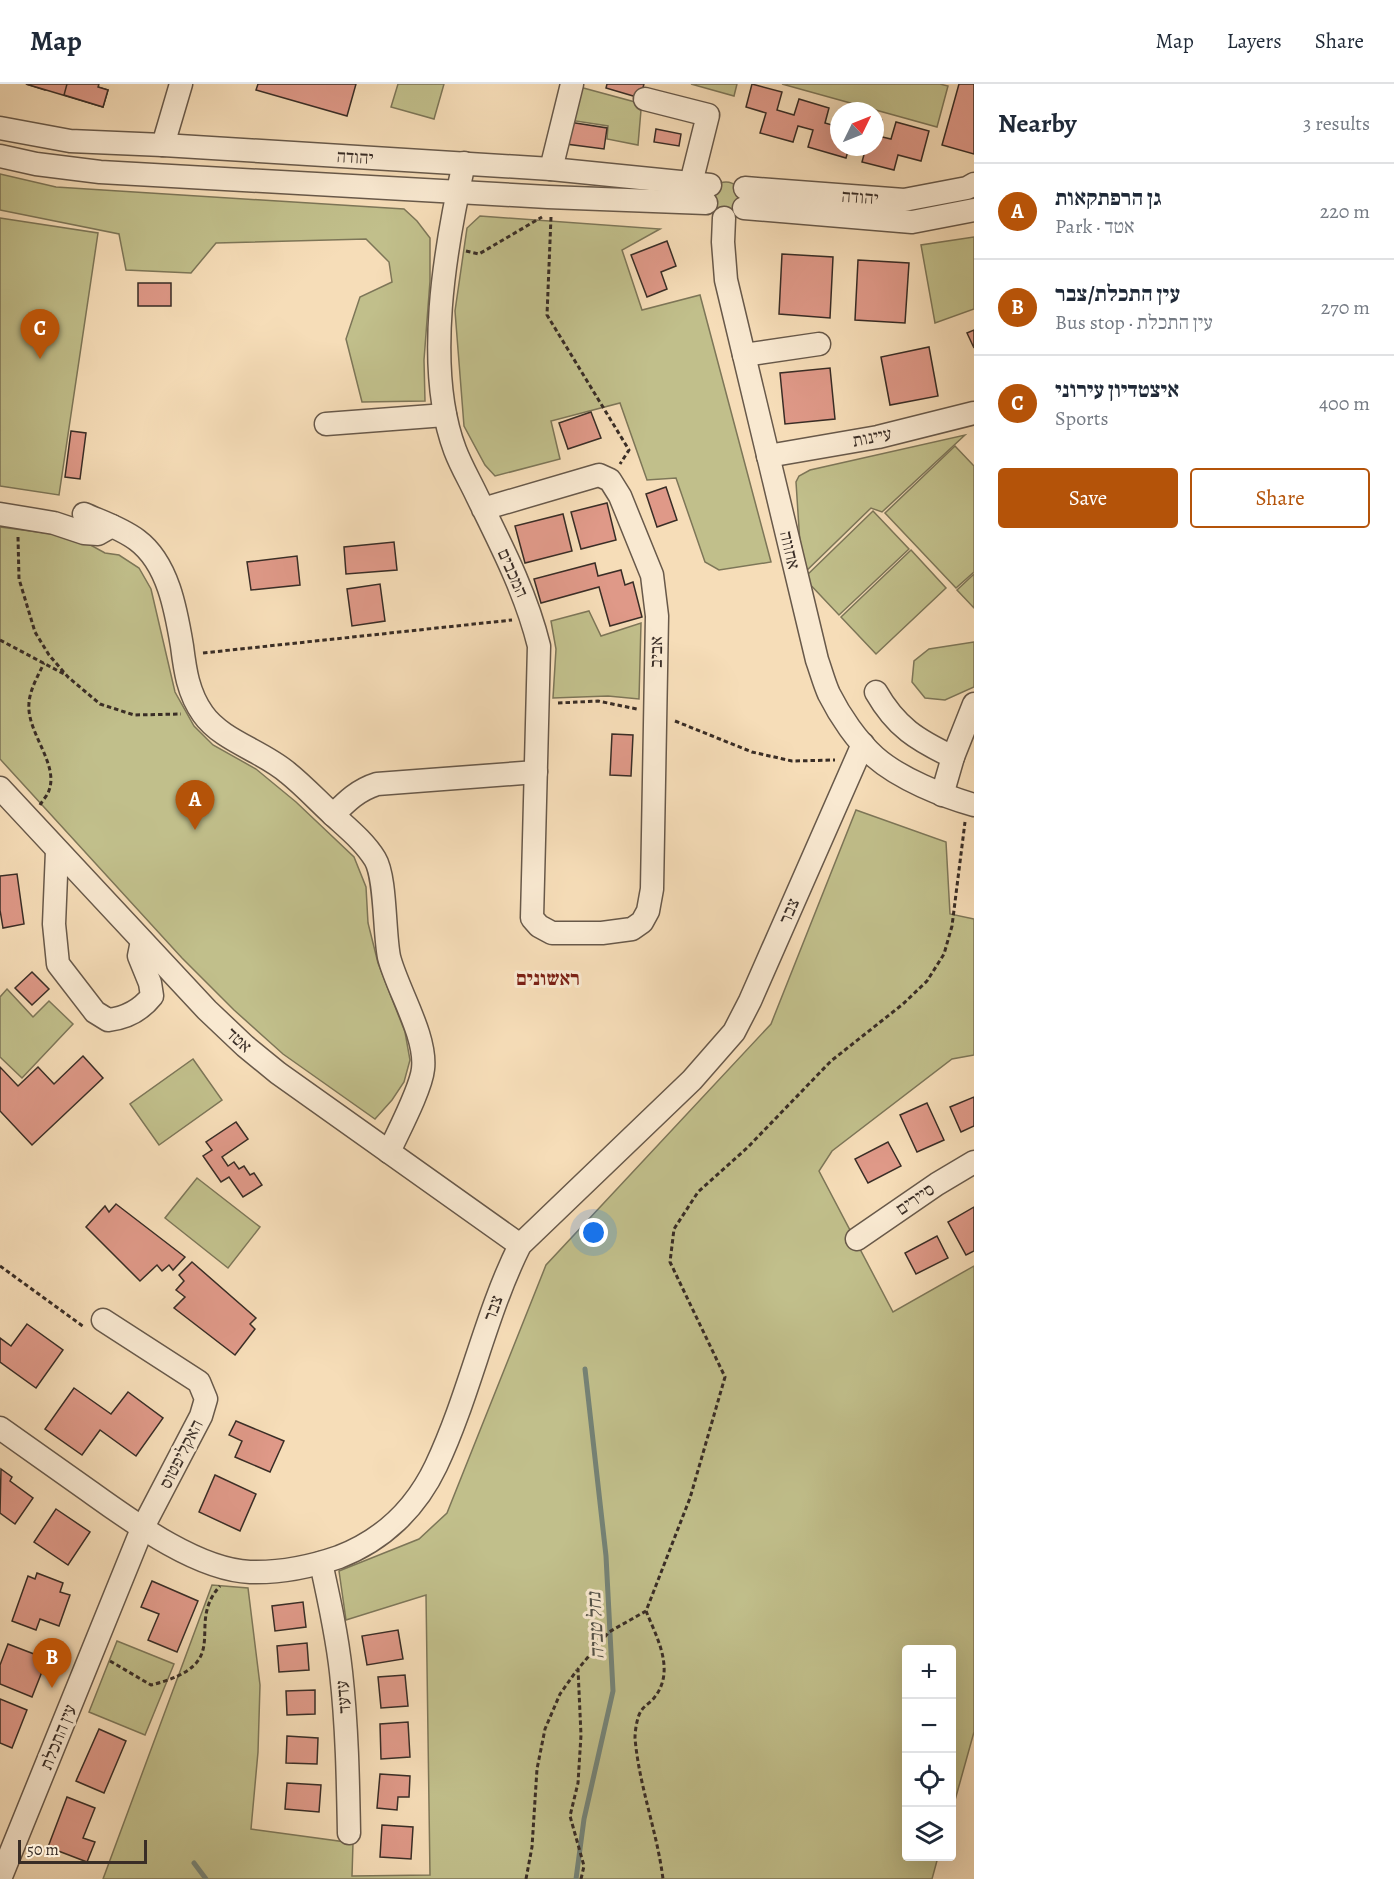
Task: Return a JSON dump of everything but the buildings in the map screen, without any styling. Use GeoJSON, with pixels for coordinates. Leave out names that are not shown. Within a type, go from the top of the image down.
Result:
{"type":"FeatureCollection","features":[{"type":"Feature","properties":{"kind":"street"},"geometry":{"type":"LineString","coordinates":[[163,146],[182,84]]}},
{"type":"Feature","properties":{"kind":"street"},"geometry":{"type":"LineString","coordinates":[[551,168],[572,84]]}},
{"type":"Feature","properties":{"kind":"street"},"geometry":{"type":"LineString","coordinates":[[645,99],[708,115],[702,190],[711,212],[724,218],[736,216],[745,198],[735,179],[728,177],[715,180],[702,190]]}},
{"type":"Feature","properties":{"kind":"street","name":"יהודה"},"geometry":{"type":"LineString","coordinates":[[0,128],[70,141],[551,168],[702,190]]}},
{"type":"Feature","properties":{"kind":"street","name":"יהודה"},"geometry":{"type":"LineString","coordinates":[[0,156],[36,164],[100,172],[458,191],[702,190]]}},
{"type":"Feature","properties":{"kind":"street","name":"המכבים"},"geometry":{"type":"LineString","coordinates":[[464,164],[441,303],[440,340],[445,415],[455,451],[520,585],[532,618],[538,646],[532,918],[539,926],[552,933],[602,933]]}},
{"type":"Feature","properties":{"kind":"street","name":"יהודה"},"geometry":{"type":"LineString","coordinates":[[745,198],[904,200],[967,188],[974,184]]}},
{"type":"Feature","properties":{"kind":"street","name":"יהודה"},"geometry":{"type":"LineString","coordinates":[[745,198],[912,222],[974,210]]}},
{"type":"Feature","properties":{"kind":"street","name":"אחווה"},"geometry":{"type":"LineString","coordinates":[[724,218],[726,280],[817,660],[830,695],[850,729],[859,752],[875,758],[907,778],[942,795],[970,804]]}},
{"type":"Feature","properties":{"kind":"street"},"geometry":{"type":"LineString","coordinates":[[744,355],[819,344]]}},
{"type":"Feature","properties":{"kind":"street","name":"עיינות"},"geometry":{"type":"LineString","coordinates":[[768,456],[878,437],[974,413]]}},
{"type":"Feature","properties":{"kind":"street"},"geometry":{"type":"LineString","coordinates":[[326,424],[445,415]]}},
{"type":"Feature","properties":{"kind":"street","name":"אביב"},"geometry":{"type":"LineString","coordinates":[[483,509],[599,475],[610,480],[620,496],[652,575],[657,616],[652,889],[648,911],[642,922],[632,929],[602,933]]}},
{"type":"Feature","properties":{"kind":"street"},"geometry":{"type":"LineString","coordinates":[[84,514],[138,540],[152,556],[164,577],[173,602],[186,676],[203,714],[218,730],[265,756],[288,772],[360,840],[376,860],[390,959],[423,1055],[423,1070],[389,1152]]}},
{"type":"Feature","properties":{"kind":"street"},"geometry":{"type":"LineString","coordinates":[[9,515],[98,534],[112,526]]}},
{"type":"Feature","properties":{"kind":"street"},"geometry":{"type":"LineString","coordinates":[[876,692],[887,711],[904,730],[953,757]]}},
{"type":"Feature","properties":{"kind":"street"},"geometry":{"type":"LineString","coordinates":[[942,795],[953,757],[974,704]]}},
{"type":"Feature","properties":{"kind":"street","name":"צבר"},"geometry":{"type":"LineString","coordinates":[[0,1428],[142,1529],[179,1550],[214,1564],[248,1572],[289,1571],[349,1553],[378,1537],[400,1518],[419,1495],[435,1466],[453,1424],[506,1273],[520,1245],[692,1080],[734,1032],[750,1001],[859,752]]}},
{"type":"Feature","properties":{"kind":"street"},"geometry":{"type":"LineString","coordinates":[[333,815],[362,789],[377,784],[536,772]]}},
{"type":"Feature","properties":{"kind":"street","name":"אטד"},"geometry":{"type":"LineString","coordinates":[[0,788],[142,942],[245,1046],[278,1073],[520,1245]]}},
{"type":"Feature","properties":{"kind":"street"},"geometry":{"type":"LineString","coordinates":[[57,851],[54,924],[58,964],[95,1012],[108,1020],[130,1015],[145,1005],[152,996],[150,983],[139,956],[142,942]]}},
{"type":"Feature","properties":{"kind":"street","name":"סיירים"},"geometry":{"type":"LineString","coordinates":[[857,1239],[937,1184],[974,1162]]}},
{"type":"Feature","properties":{"kind":"street","name":"האקליפטוס"},"geometry":{"type":"LineString","coordinates":[[103,1320],[199,1383],[206,1399],[201,1416],[142,1529]]}},
{"type":"Feature","properties":{"kind":"street","name":"עין התכלת"},"geometry":{"type":"LineString","coordinates":[[0,1879],[142,1529]]}},
{"type":"Feature","properties":{"kind":"street","name":"עדעד"},"geometry":{"type":"LineString","coordinates":[[321,1563],[341,1670],[349,1833]]}},
{"type":"Feature","properties":{"kind":"path"},"geometry":{"type":"LineString","coordinates":[[449,248],[479,254],[551,212],[547,315],[629,450]]}},
{"type":"Feature","properties":{"kind":"path"},"geometry":{"type":"LineString","coordinates":[[9,515],[19,579],[35,632],[49,655],[68,677],[100,704],[134,715],[203,714]]}},
{"type":"Feature","properties":{"kind":"path"},"geometry":{"type":"LineString","coordinates":[[183,655],[532,618]]}},
{"type":"Feature","properties":{"kind":"path"},"geometry":{"type":"LineString","coordinates":[[0,640],[68,677]]}},
{"type":"Feature","properties":{"kind":"path"},"geometry":{"type":"LineString","coordinates":[[29,820],[48,793],[51,780],[50,770],[33,728],[29,704],[33,686],[44,663]]}},
{"type":"Feature","properties":{"kind":"path"},"geometry":{"type":"LineString","coordinates":[[538,704],[598,701],[655,713],[752,752],[792,761],[859,752]]}},
{"type":"Feature","properties":{"kind":"path"},"geometry":{"type":"LineString","coordinates":[[526,1879],[532,1847],[537,1769],[545,1730],[560,1694],[609,1632],[646,1611],[690,1498],[725,1377],[670,1262],[674,1229],[698,1192],[748,1148],[831,1061],[903,1004],[927,981],[944,954],[952,926],[970,804]]}},
{"type":"Feature","properties":{"kind":"path"},"geometry":{"type":"LineString","coordinates":[[0,1266],[95,1335],[103,1320]]}},
{"type":"Feature","properties":{"kind":"path"},"geometry":{"type":"LineString","coordinates":[[93,1651],[152,1685],[187,1672],[200,1660],[206,1641],[207,1611],[214,1593],[235,1569]]}},
{"type":"Feature","properties":{"kind":"path"},"geometry":{"type":"LineString","coordinates":[[646,1611],[663,1653],[664,1674],[656,1697],[641,1711],[635,1735],[639,1774],[661,1862],[663,1879]]}},
{"type":"Feature","properties":{"kind":"path"},"geometry":{"type":"LineString","coordinates":[[578,1669],[580,1754],[578,1783],[570,1815],[584,1866],[580,1879]]}},
{"type":"Feature","properties":{"kind":"shaded area"},"geometry":{"type":"Polygon","coordinates":[[[398,84],[444,84],[434,119],[391,107],[398,84]]]}},
{"type":"Feature","properties":{"kind":"shaded area"},"geometry":{"type":"Polygon","coordinates":[[[691,84],[737,84],[734,96],[691,84]]]}},
{"type":"Feature","properties":{"kind":"shaded area"},"geometry":{"type":"Polygon","coordinates":[[[782,84],[940,84],[948,86],[937,127],[884,112],[884,102],[847,102],[782,84]]]}},
{"type":"Feature","properties":{"kind":"shaded area"},"geometry":{"type":"Polygon","coordinates":[[[576,86],[635,102],[641,110],[638,145],[607,139],[608,126],[569,120],[576,86]]]}},
{"type":"Feature","properties":{"kind":"shaded area"},"geometry":{"type":"Polygon","coordinates":[[[0,174],[56,187],[404,209],[430,238],[430,281],[424,360],[425,401],[362,402],[346,339],[360,297],[392,282],[389,262],[366,239],[216,243],[191,273],[126,270],[119,234],[0,210],[0,174]]]}},
{"type":"Feature","properties":{"kind":"shaded area"},"geometry":{"type":"Polygon","coordinates":[[[726,182],[732,183],[740,191],[740,203],[732,211],[726,212],[720,211],[712,203],[711,197],[712,191],[720,183],[726,182]]]}},
{"type":"Feature","properties":{"kind":"shaded area"},"geometry":{"type":"Polygon","coordinates":[[[480,216],[660,229],[622,250],[642,310],[700,295],[771,562],[719,570],[705,562],[676,478],[647,480],[620,403],[551,421],[560,459],[495,476],[485,465],[464,426],[455,311],[467,228],[480,216]]]}},
{"type":"Feature","properties":{"kind":"shaded area"},"geometry":{"type":"Polygon","coordinates":[[[0,218],[98,233],[59,495],[0,486],[0,218]]]}},
{"type":"Feature","properties":{"kind":"shaded area"},"geometry":{"type":"Polygon","coordinates":[[[974,237],[974,309],[935,323],[921,245],[974,237]]]}},
{"type":"Feature","properties":{"kind":"shaded area"},"geometry":{"type":"Polygon","coordinates":[[[965,435],[882,512],[871,508],[802,575],[796,482],[799,476],[810,470],[965,435]]]}},
{"type":"Feature","properties":{"kind":"shaded area"},"geometry":{"type":"Polygon","coordinates":[[[955,446],[974,466],[974,572],[956,588],[885,513],[955,446]]]}},
{"type":"Feature","properties":{"kind":"shaded area"},"geometry":{"type":"Polygon","coordinates":[[[873,511],[909,549],[839,615],[804,578],[873,511]]]}},
{"type":"Feature","properties":{"kind":"shaded area"},"geometry":{"type":"Polygon","coordinates":[[[0,527],[76,537],[105,553],[119,555],[139,568],[151,589],[175,692],[194,726],[213,745],[256,769],[296,802],[354,857],[366,887],[368,923],[378,963],[405,1032],[410,1060],[404,1082],[375,1119],[283,1054],[234,1010],[182,958],[0,759],[0,527]]]}},
{"type":"Feature","properties":{"kind":"shaded area"},"geometry":{"type":"Polygon","coordinates":[[[911,550],[946,588],[876,654],[841,617],[911,550]]]}},
{"type":"Feature","properties":{"kind":"shaded area"},"geometry":{"type":"Polygon","coordinates":[[[974,574],[974,608],[957,590],[974,574]]]}},
{"type":"Feature","properties":{"kind":"shaded area"},"geometry":{"type":"Polygon","coordinates":[[[589,611],[601,636],[641,623],[639,699],[608,696],[553,698],[556,649],[551,621],[589,611]]]}},
{"type":"Feature","properties":{"kind":"shaded area"},"geometry":{"type":"Polygon","coordinates":[[[974,642],[974,687],[945,700],[925,698],[912,682],[914,661],[929,649],[974,642]]]}},
{"type":"Feature","properties":{"kind":"shaded area"},"geometry":{"type":"Polygon","coordinates":[[[856,810],[946,842],[950,914],[974,919],[974,1055],[952,1059],[832,1151],[819,1171],[893,1312],[974,1266],[974,1732],[956,1797],[956,1645],[902,1645],[902,1861],[937,1861],[932,1879],[103,1879],[212,1585],[248,1588],[260,1685],[258,1752],[251,1829],[353,1843],[352,1876],[430,1875],[426,1595],[346,1620],[339,1571],[419,1539],[447,1513],[546,1265],[771,1024],[856,810]]]}},
{"type":"Feature","properties":{"kind":"shaded area"},"geometry":{"type":"Polygon","coordinates":[[[7,989],[33,1017],[49,1001],[73,1024],[22,1078],[0,1057],[0,997],[7,989]]]}},
{"type":"Feature","properties":{"kind":"shaded area"},"geometry":{"type":"Polygon","coordinates":[[[193,1059],[222,1100],[159,1145],[130,1104],[193,1059]]]}},
{"type":"Feature","properties":{"kind":"shaded area"},"geometry":{"type":"Polygon","coordinates":[[[197,1178],[260,1227],[228,1268],[165,1218],[197,1178]]]}},
{"type":"Feature","properties":{"kind":"shaded area"},"geometry":{"type":"Polygon","coordinates":[[[117,1641],[174,1664],[145,1735],[89,1712],[117,1641]]]}},
{"type":"Feature","properties":{"kind":"waterway","name":"נחל טביה"},"geometry":{"type":"LineString","coordinates":[[576,1879],[584,1819],[613,1691],[606,1556],[585,1369]]}},
{"type":"Feature","properties":{"kind":"waterway"},"geometry":{"type":"LineString","coordinates":[[194,1863],[206,1879]]}},
{"type":"Feature","properties":{"kind":"place","name":"איצטדיון עירוני"},"geometry":{"type":"Point","coordinates":[40,359]}},
{"type":"Feature","properties":{"kind":"place","name":"גן הרפתקאות"},"geometry":{"type":"Point","coordinates":[195,830]}},
{"type":"Feature","properties":{"kind":"place","name":"עין התכלת/צבר"},"geometry":{"type":"Point","coordinates":[52,1688]}},
{"type":"Feature","properties":{"kind":"district","name":"ראשונים"},"geometry":{"type":"Point","coordinates":[548,978]}}]}
